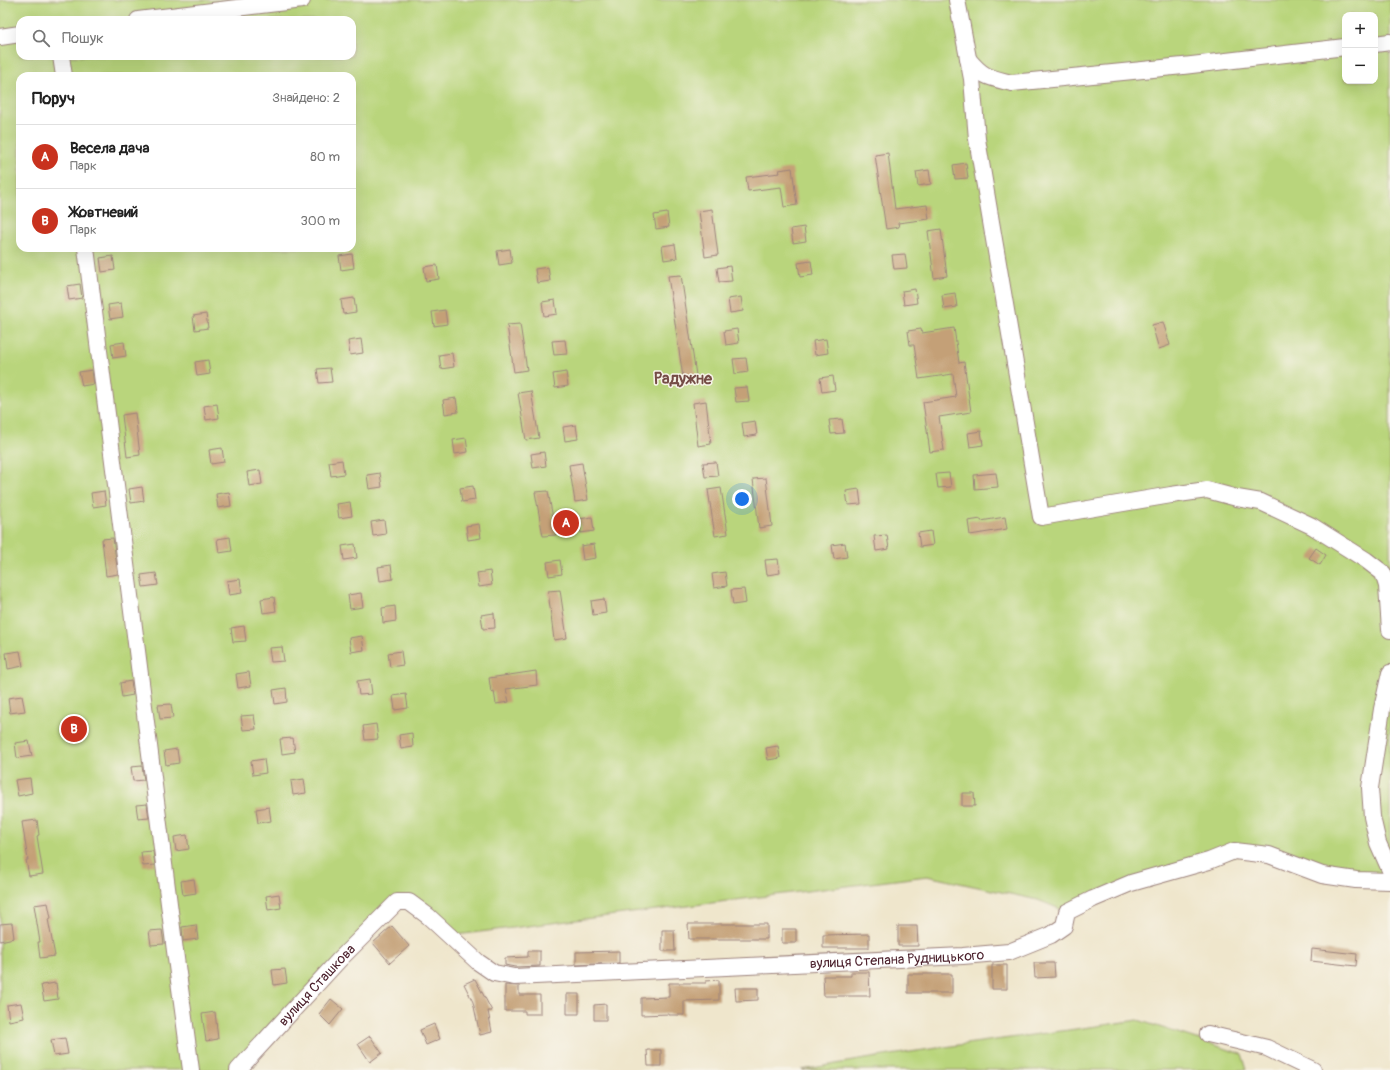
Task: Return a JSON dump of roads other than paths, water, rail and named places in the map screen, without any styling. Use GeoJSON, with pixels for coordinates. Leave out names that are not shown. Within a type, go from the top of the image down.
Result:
{"type":"FeatureCollection","features":[{"type":"Feature","properties":{"kind":"street"},"geometry":{"type":"LineString","coordinates":[[171,16],[302,0]]}},
{"type":"Feature","properties":{"kind":"street"},"geometry":{"type":"LineString","coordinates":[[957,0],[972,79],[977,139],[1040,517],[1207,490],[1237,498],[1261,502],[1312,526],[1366,560],[1383,573],[1387,586],[1390,630]]}},
{"type":"Feature","properties":{"kind":"street"},"geometry":{"type":"LineString","coordinates":[[0,37],[16,35]]}},
{"type":"Feature","properties":{"kind":"street"},"geometry":{"type":"LineString","coordinates":[[1378,44],[1390,42]]}},
{"type":"Feature","properties":{"kind":"street"},"geometry":{"type":"LineString","coordinates":[[968,59],[979,71],[989,77],[1012,83],[1183,66],[1342,47]]}},
{"type":"Feature","properties":{"kind":"street"},"geometry":{"type":"LineString","coordinates":[[62,60],[63,72]]}},
{"type":"Feature","properties":{"kind":"street"},"geometry":{"type":"LineString","coordinates":[[87,252],[175,951],[192,1070]]}},
{"type":"Feature","properties":{"kind":"street"},"geometry":{"type":"LineString","coordinates":[[1390,673],[1382,709],[1370,788],[1372,817],[1378,843],[1390,870]]}},
{"type":"Feature","properties":{"kind":"street","name":"вулиця Степана Рудницького"},"geometry":{"type":"LineString","coordinates":[[397,902],[409,902],[428,916],[483,966],[494,973],[514,977],[964,956],[1009,952],[1051,936],[1064,926],[1068,912],[1093,899],[1131,883],[1209,861],[1234,851],[1270,855],[1322,875],[1356,880],[1390,881]]}},
{"type":"Feature","properties":{"kind":"street","name":"вулиця Сташкова"},"geometry":{"type":"LineString","coordinates":[[238,1070],[339,960],[397,902]]}},
{"type":"Feature","properties":{"kind":"street"},"geometry":{"type":"LineString","coordinates":[[1208,1034],[1267,1048],[1313,1070]]}},
{"type":"Feature","properties":{"kind":"place","name":"Весела дача"},"geometry":{"type":"Point","coordinates":[566,523]}},
{"type":"Feature","properties":{"kind":"place","name":"Жовтневий"},"geometry":{"type":"Point","coordinates":[74,729]}},
{"type":"Feature","properties":{"kind":"district","name":"Радужне"},"geometry":{"type":"Point","coordinates":[683,379]}}]}
